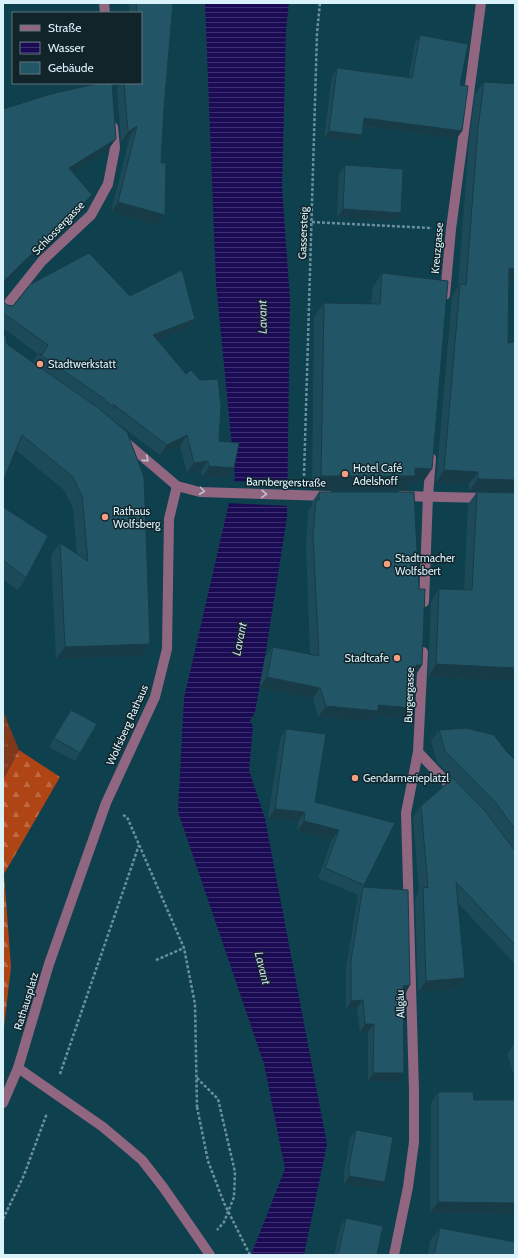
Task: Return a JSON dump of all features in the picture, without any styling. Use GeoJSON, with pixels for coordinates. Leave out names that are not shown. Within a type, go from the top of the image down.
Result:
{"type":"FeatureCollection","features":[{"type":"Feature","properties":{"kind":"street","name":"Kreuzgasse"},"geometry":{"type":"LineString","coordinates":[[444,308],[451,229],[481,3]]}},
{"type":"Feature","properties":{"kind":"street","name":"Schlossergasse"},"geometry":{"type":"LineString","coordinates":[[3,310],[42,261],[91,215],[108,184],[115,148],[113,119]]}},
{"type":"Feature","properties":{"kind":"street"},"geometry":{"type":"LineString","coordinates":[[116,434],[177,486]]}},
{"type":"Feature","properties":{"kind":"street"},"geometry":{"type":"LineString","coordinates":[[424,614],[428,496],[432,449]]}},
{"type":"Feature","properties":{"kind":"street","name":"Bambergerstraße"},"geometry":{"type":"LineString","coordinates":[[177,486],[200,492],[342,496]]}},
{"type":"Feature","properties":{"kind":"street","name":"Wolfsberg Rathaus"},"geometry":{"type":"LineString","coordinates":[[50,964],[106,803],[155,696],[167,649],[169,519],[177,486]]}},
{"type":"Feature","properties":{"kind":"street"},"geometry":{"type":"LineString","coordinates":[[389,496],[491,498]]}},
{"type":"Feature","properties":{"kind":"street","name":"Burgergasse"},"geometry":{"type":"LineString","coordinates":[[418,752],[423,645]]}},
{"type":"Feature","properties":{"kind":"street"},"geometry":{"type":"LineString","coordinates":[[418,752],[461,797]]}},
{"type":"Feature","properties":{"kind":"street","name":"Allgäu"},"geometry":{"type":"LineString","coordinates":[[394,1255],[408,1187],[414,1142],[414,1082],[406,813],[418,752]]}},
{"type":"Feature","properties":{"kind":"street","name":"Rathausplatz"},"geometry":{"type":"LineString","coordinates":[[3,1103],[18,1068],[50,964]]}},
{"type":"Feature","properties":{"kind":"street"},"geometry":{"type":"LineString","coordinates":[[18,1068],[103,1127],[142,1160],[164,1187],[210,1255]]}},
{"type":"Feature","properties":{"kind":"path","name":"Gassersteig"},"geometry":{"type":"LineString","coordinates":[[304,463],[317,33],[320,3]]}},
{"type":"Feature","properties":{"kind":"path"},"geometry":{"type":"LineString","coordinates":[[312,222],[451,229]]}},
{"type":"Feature","properties":{"kind":"path"},"geometry":{"type":"LineString","coordinates":[[106,803],[127,817],[184,948],[195,1004],[197,1108],[208,1161],[224,1203],[250,1255]]}},
{"type":"Feature","properties":{"kind":"path"},"geometry":{"type":"LineString","coordinates":[[3,1219],[24,1175],[54,1093],[139,845]]}},
{"type":"Feature","properties":{"kind":"path"},"geometry":{"type":"LineString","coordinates":[[156,960],[184,948]]}},
{"type":"Feature","properties":{"kind":"path"},"geometry":{"type":"LineString","coordinates":[[197,1078],[218,1099],[234,1172],[234,1197],[224,1222],[216,1233]]}},
{"type":"Feature","properties":{"kind":"green space"},"geometry":{"type":"Polygon","coordinates":[[[3,711],[19,750],[3,780],[3,711]]]}},
{"type":"Feature","properties":{"kind":"green space"},"geometry":{"type":"Polygon","coordinates":[[[19,750],[60,777],[4,874],[11,967],[3,1035],[3,780],[19,750]]]}},
{"type":"Feature","properties":{"kind":"water","name":"Lavant"},"geometry":{"type":"Polygon","coordinates":[[[205,3],[289,3],[286,30],[282,187],[290,299],[287,517],[265,657],[255,712],[250,721],[253,726],[249,770],[265,819],[327,1144],[304,1255],[251,1255],[285,1169],[264,1064],[178,812],[184,698],[235,477],[216,283],[205,3]]]}},
{"type":"Feature","properties":{"kind":"pier"},"geometry":{"type":"Polygon","coordinates":[[[232,481],[289,483],[289,506],[227,503],[232,481]]]}},
{"type":"Feature","properties":{"kind":"building"},"geometry":{"type":"Polygon","coordinates":[[[136,3],[173,3],[161,163],[166,163],[165,215],[118,202],[137,126],[128,132],[124,84],[142,84],[142,12],[137,12],[136,3]]]}},
{"type":"Feature","properties":{"kind":"building"},"geometry":{"type":"Polygon","coordinates":[[[420,35],[468,44],[460,85],[468,86],[462,131],[364,118],[362,135],[329,131],[337,68],[412,78],[420,35]]]}},
{"type":"Feature","properties":{"kind":"building"},"geometry":{"type":"Polygon","coordinates":[[[484,82],[515,84],[515,269],[509,268],[508,343],[515,342],[515,480],[478,479],[478,472],[444,470],[460,284],[466,285],[478,128],[484,82]]]}},
{"type":"Feature","properties":{"kind":"building"},"geometry":{"type":"Polygon","coordinates":[[[96,84],[112,84],[116,139],[69,168],[92,195],[3,282],[3,109],[51,94],[96,84]]]}},
{"type":"Feature","properties":{"kind":"building"},"geometry":{"type":"Polygon","coordinates":[[[345,165],[403,169],[401,213],[343,209],[345,165]]]}},
{"type":"Feature","properties":{"kind":"building"},"geometry":{"type":"Polygon","coordinates":[[[89,253],[130,296],[182,270],[195,319],[153,335],[186,374],[191,370],[200,380],[218,379],[221,406],[219,441],[239,443],[234,468],[209,466],[208,461],[194,463],[187,435],[167,445],[113,404],[115,409],[103,398],[38,353],[42,355],[48,345],[3,313],[3,299],[7,305],[13,306],[31,284],[89,253]]]}},
{"type":"Feature","properties":{"kind":"building"},"geometry":{"type":"Polygon","coordinates":[[[382,273],[448,281],[432,469],[415,468],[415,476],[321,476],[324,303],[380,304],[382,273]]]}},
{"type":"Feature","properties":{"kind":"building","name":"Rathaus Wolfsberg"},"geometry":{"type":"Polygon","coordinates":[[[3,335],[6,336],[6,342],[8,345],[97,407],[127,432],[144,477],[150,644],[65,647],[60,543],[88,561],[82,496],[73,477],[22,435],[3,481],[3,335]]]}},
{"type":"Feature","properties":{"kind":"building"},"geometry":{"type":"Polygon","coordinates":[[[319,492],[414,492],[419,589],[425,589],[422,665],[416,665],[412,708],[378,705],[378,711],[326,706],[320,688],[267,677],[273,647],[319,656],[313,535],[316,500],[319,500],[319,492]]]}},
{"type":"Feature","properties":{"kind":"building"},"geometry":{"type":"Polygon","coordinates":[[[477,492],[515,493],[515,668],[436,664],[439,589],[472,590],[477,492]]]}},
{"type":"Feature","properties":{"kind":"building"},"geometry":{"type":"Polygon","coordinates":[[[3,507],[48,536],[26,578],[3,560],[3,507]]]}},
{"type":"Feature","properties":{"kind":"building"},"geometry":{"type":"Polygon","coordinates":[[[71,710],[97,724],[80,753],[54,738],[71,710]]]}},
{"type":"Feature","properties":{"kind":"building"},"geometry":{"type":"Polygon","coordinates":[[[466,728],[494,735],[515,760],[515,829],[496,803],[445,751],[439,730],[466,728]]]}},
{"type":"Feature","properties":{"kind":"building"},"geometry":{"type":"Polygon","coordinates":[[[286,729],[326,734],[315,802],[395,823],[364,885],[325,868],[339,830],[304,821],[305,812],[275,809],[286,729]]]}},
{"type":"Feature","properties":{"kind":"building"},"geometry":{"type":"Polygon","coordinates":[[[453,778],[486,812],[515,851],[515,945],[456,882],[465,978],[426,981],[423,887],[428,888],[421,806],[453,778]]]}},
{"type":"Feature","properties":{"kind":"building"},"geometry":{"type":"Polygon","coordinates":[[[363,887],[408,890],[410,985],[403,986],[404,1073],[373,1073],[374,1024],[365,1024],[363,1000],[351,1001],[351,960],[363,887]]]}},
{"type":"Feature","properties":{"kind":"building"},"geometry":{"type":"Polygon","coordinates":[[[438,1092],[473,1092],[474,1100],[515,1100],[515,1203],[438,1202],[438,1092]]]}},
{"type":"Feature","properties":{"kind":"building"},"geometry":{"type":"Polygon","coordinates":[[[356,1130],[393,1137],[385,1182],[349,1176],[349,1166],[356,1130]]]}},
{"type":"Feature","properties":{"kind":"building"},"geometry":{"type":"Polygon","coordinates":[[[346,1218],[383,1226],[377,1255],[338,1255],[346,1218]]]}},
{"type":"Feature","properties":{"kind":"building"},"geometry":{"type":"Polygon","coordinates":[[[440,1228],[515,1242],[515,1255],[434,1255],[440,1228]]]}},
{"type":"Feature","properties":{"kind":"place","name":"Stadtwerkstatt"},"geometry":{"type":"Point","coordinates":[40,364]}},
{"type":"Feature","properties":{"kind":"place","name":"Hotel Café Adelshoff"},"geometry":{"type":"Point","coordinates":[345,474]}},
{"type":"Feature","properties":{"kind":"place","name":"Rathaus Wolfsberg"},"geometry":{"type":"Point","coordinates":[105,517]}},
{"type":"Feature","properties":{"kind":"place","name":"Stadtmacher Wolfsbert"},"geometry":{"type":"Point","coordinates":[387,564]}},
{"type":"Feature","properties":{"kind":"place","name":"Stadtcafe"},"geometry":{"type":"Point","coordinates":[397,658]}},
{"type":"Feature","properties":{"kind":"place","name":"Gendarmerieplatzl"},"geometry":{"type":"Point","coordinates":[355,778]}}]}
